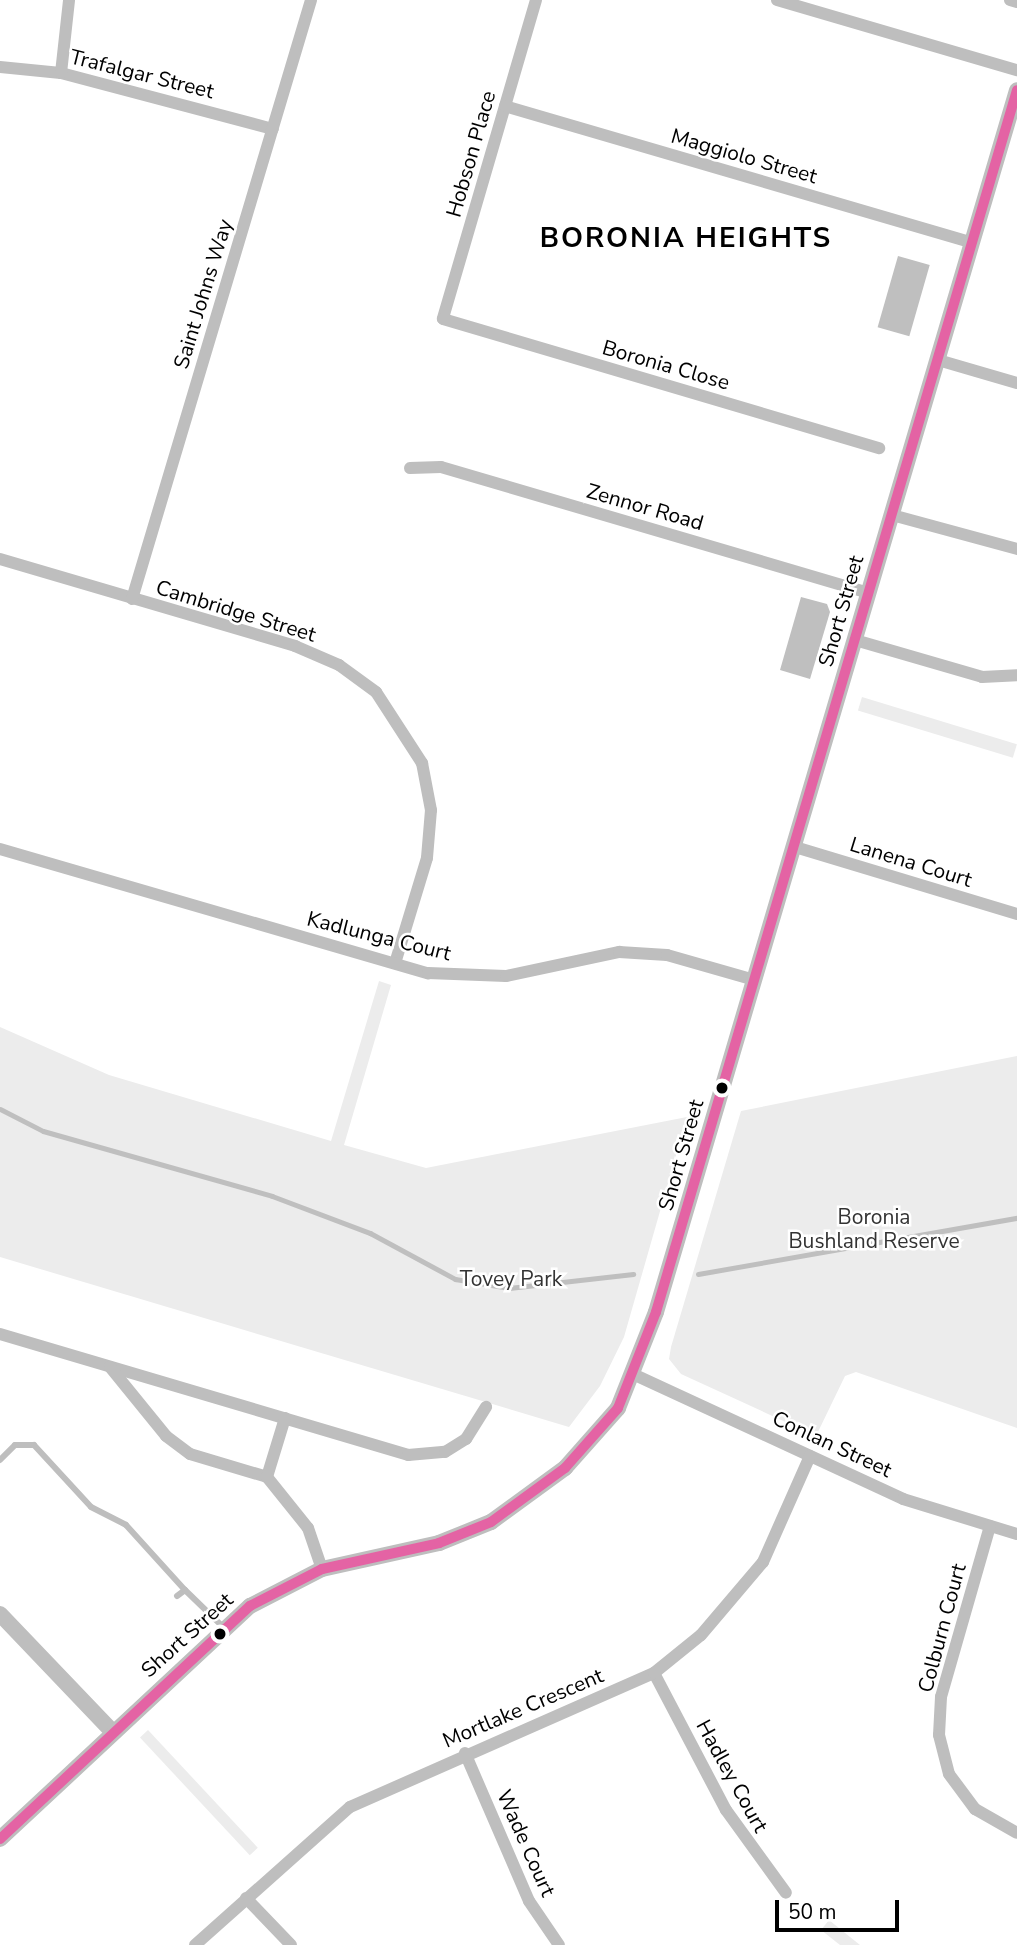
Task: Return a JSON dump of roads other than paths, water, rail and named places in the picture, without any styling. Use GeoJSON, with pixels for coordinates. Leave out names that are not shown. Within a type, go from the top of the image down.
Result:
{"type":"FeatureCollection","features":[{"type":"Feature","properties":{"kind":"street"},"geometry":{"type":"LineString","coordinates":[[61,73],[69,0]]}},
{"type":"Feature","properties":{"kind":"street","name":"Saint Johns Way"},"geometry":{"type":"LineString","coordinates":[[132,599],[311,0]]}},
{"type":"Feature","properties":{"kind":"street","name":"Hobson Place"},"geometry":{"type":"LineString","coordinates":[[443,319],[536,0]]}},
{"type":"Feature","properties":{"kind":"street"},"geometry":{"type":"LineString","coordinates":[[777,0],[1017,70]]}},
{"type":"Feature","properties":{"kind":"street"},"geometry":{"type":"LineString","coordinates":[[1010,0],[1017,2]]}},
{"type":"Feature","properties":{"kind":"street","name":"Trafalgar Street"},"geometry":{"type":"LineString","coordinates":[[0,67],[61,73],[272,129]]}},
{"type":"Feature","properties":{"kind":"street","name":"Short Street"},"geometry":{"type":"LineString","coordinates":[[0,1839],[223,1627],[322,1569],[439,1543],[491,1522],[565,1468],[618,1408],[635,1375],[795,847],[1017,90]]}},
{"type":"Feature","properties":{"kind":"street","name":"Maggiolo Street"},"geometry":{"type":"LineString","coordinates":[[505,106],[972,243]]}},
{"type":"Feature","properties":{"kind":"street","name":"Boronia Close"},"geometry":{"type":"LineString","coordinates":[[443,319],[879,448]]}},
{"type":"Feature","properties":{"kind":"street"},"geometry":{"type":"LineString","coordinates":[[938,360],[1017,383]]}},
{"type":"Feature","properties":{"kind":"street","name":"Zennor Road"},"geometry":{"type":"LineString","coordinates":[[410,468],[441,467],[868,593]]}},
{"type":"Feature","properties":{"kind":"street"},"geometry":{"type":"LineString","coordinates":[[892,515],[1017,549]]}},
{"type":"Feature","properties":{"kind":"street","name":"Cambridge Street"},"geometry":{"type":"LineString","coordinates":[[0,559],[295,646],[339,665],[376,692],[403,725],[422,763],[431,810],[428,858],[396,963]]}},
{"type":"Feature","properties":{"kind":"street"},"geometry":{"type":"LineString","coordinates":[[855,640],[982,677],[1017,675]]}},
{"type":"Feature","properties":{"kind":"street","name":"Lanena Court"},"geometry":{"type":"LineString","coordinates":[[795,847],[1017,914]]}},
{"type":"Feature","properties":{"kind":"street","name":"Kadlunga Court"},"geometry":{"type":"LineString","coordinates":[[0,849],[428,973],[506,976],[619,952],[667,956],[754,979]]}},
{"type":"Feature","properties":{"kind":"street"},"geometry":{"type":"LineString","coordinates":[[0,1334],[387,1450],[429,1456],[466,1439],[486,1407]]}},
{"type":"Feature","properties":{"kind":"street"},"geometry":{"type":"LineString","coordinates":[[110,1367],[166,1436],[190,1454],[267,1477],[308,1528],[322,1569]]}},
{"type":"Feature","properties":{"kind":"street","name":"Conlan Street"},"geometry":{"type":"LineString","coordinates":[[635,1375],[903,1499],[1017,1534]]}},
{"type":"Feature","properties":{"kind":"street"},"geometry":{"type":"LineString","coordinates":[[267,1477],[285,1418]]}},
{"type":"Feature","properties":{"kind":"street","name":"Mortlake Crescent"},"geometry":{"type":"LineString","coordinates":[[195,1945],[350,1807],[465,1753],[653,1673],[733,1604],[763,1562],[810,1456]]}},
{"type":"Feature","properties":{"kind":"street","name":"Colburn Court"},"geometry":{"type":"LineString","coordinates":[[990,1526],[942,1697],[939,1735],[949,1773],[975,1809],[1017,1833]]}},
{"type":"Feature","properties":{"kind":"street"},"geometry":{"type":"LineString","coordinates":[[0,1614],[112,1731]]}},
{"type":"Feature","properties":{"kind":"street","name":"Hadley Court"},"geometry":{"type":"LineString","coordinates":[[653,1673],[737,1830],[786,1893]]}},
{"type":"Feature","properties":{"kind":"street","name":"Wade Court"},"geometry":{"type":"LineString","coordinates":[[465,1753],[529,1901],[559,1945]]}},
{"type":"Feature","properties":{"kind":"street"},"geometry":{"type":"LineString","coordinates":[[246,1898],[291,1945]]}},
{"type":"Feature","properties":{"kind":"lane"},"geometry":{"type":"LineString","coordinates":[[0,1460],[15,1446],[34,1445],[92,1507],[126,1525],[223,1627]]}},
{"type":"Feature","properties":{"kind":"lane"},"geometry":{"type":"LineString","coordinates":[[177,1597],[185,1590]]}},
{"type":"Feature","properties":{"kind":"waterway"},"geometry":{"type":"LineString","coordinates":[[0,1109],[43,1131],[272,1196],[370,1233],[455,1279],[509,1288],[633,1274]]}},
{"type":"Feature","properties":{"kind":"waterway"},"geometry":{"type":"LineString","coordinates":[[698,1274],[1017,1218]]}},
{"type":"Feature","properties":{"kind":"district","name":"BORONIA HEIGHTS"},"geometry":{"type":"Point","coordinates":[686,238]}},
{"type":"Feature","properties":{"kind":"park label","name":"Boronia Bushland Reserve"},"geometry":{"type":"Point","coordinates":[874,1229]}},
{"type":"Feature","properties":{"kind":"park label","name":"Tovey Park"},"geometry":{"type":"Point","coordinates":[511,1279]}}]}
